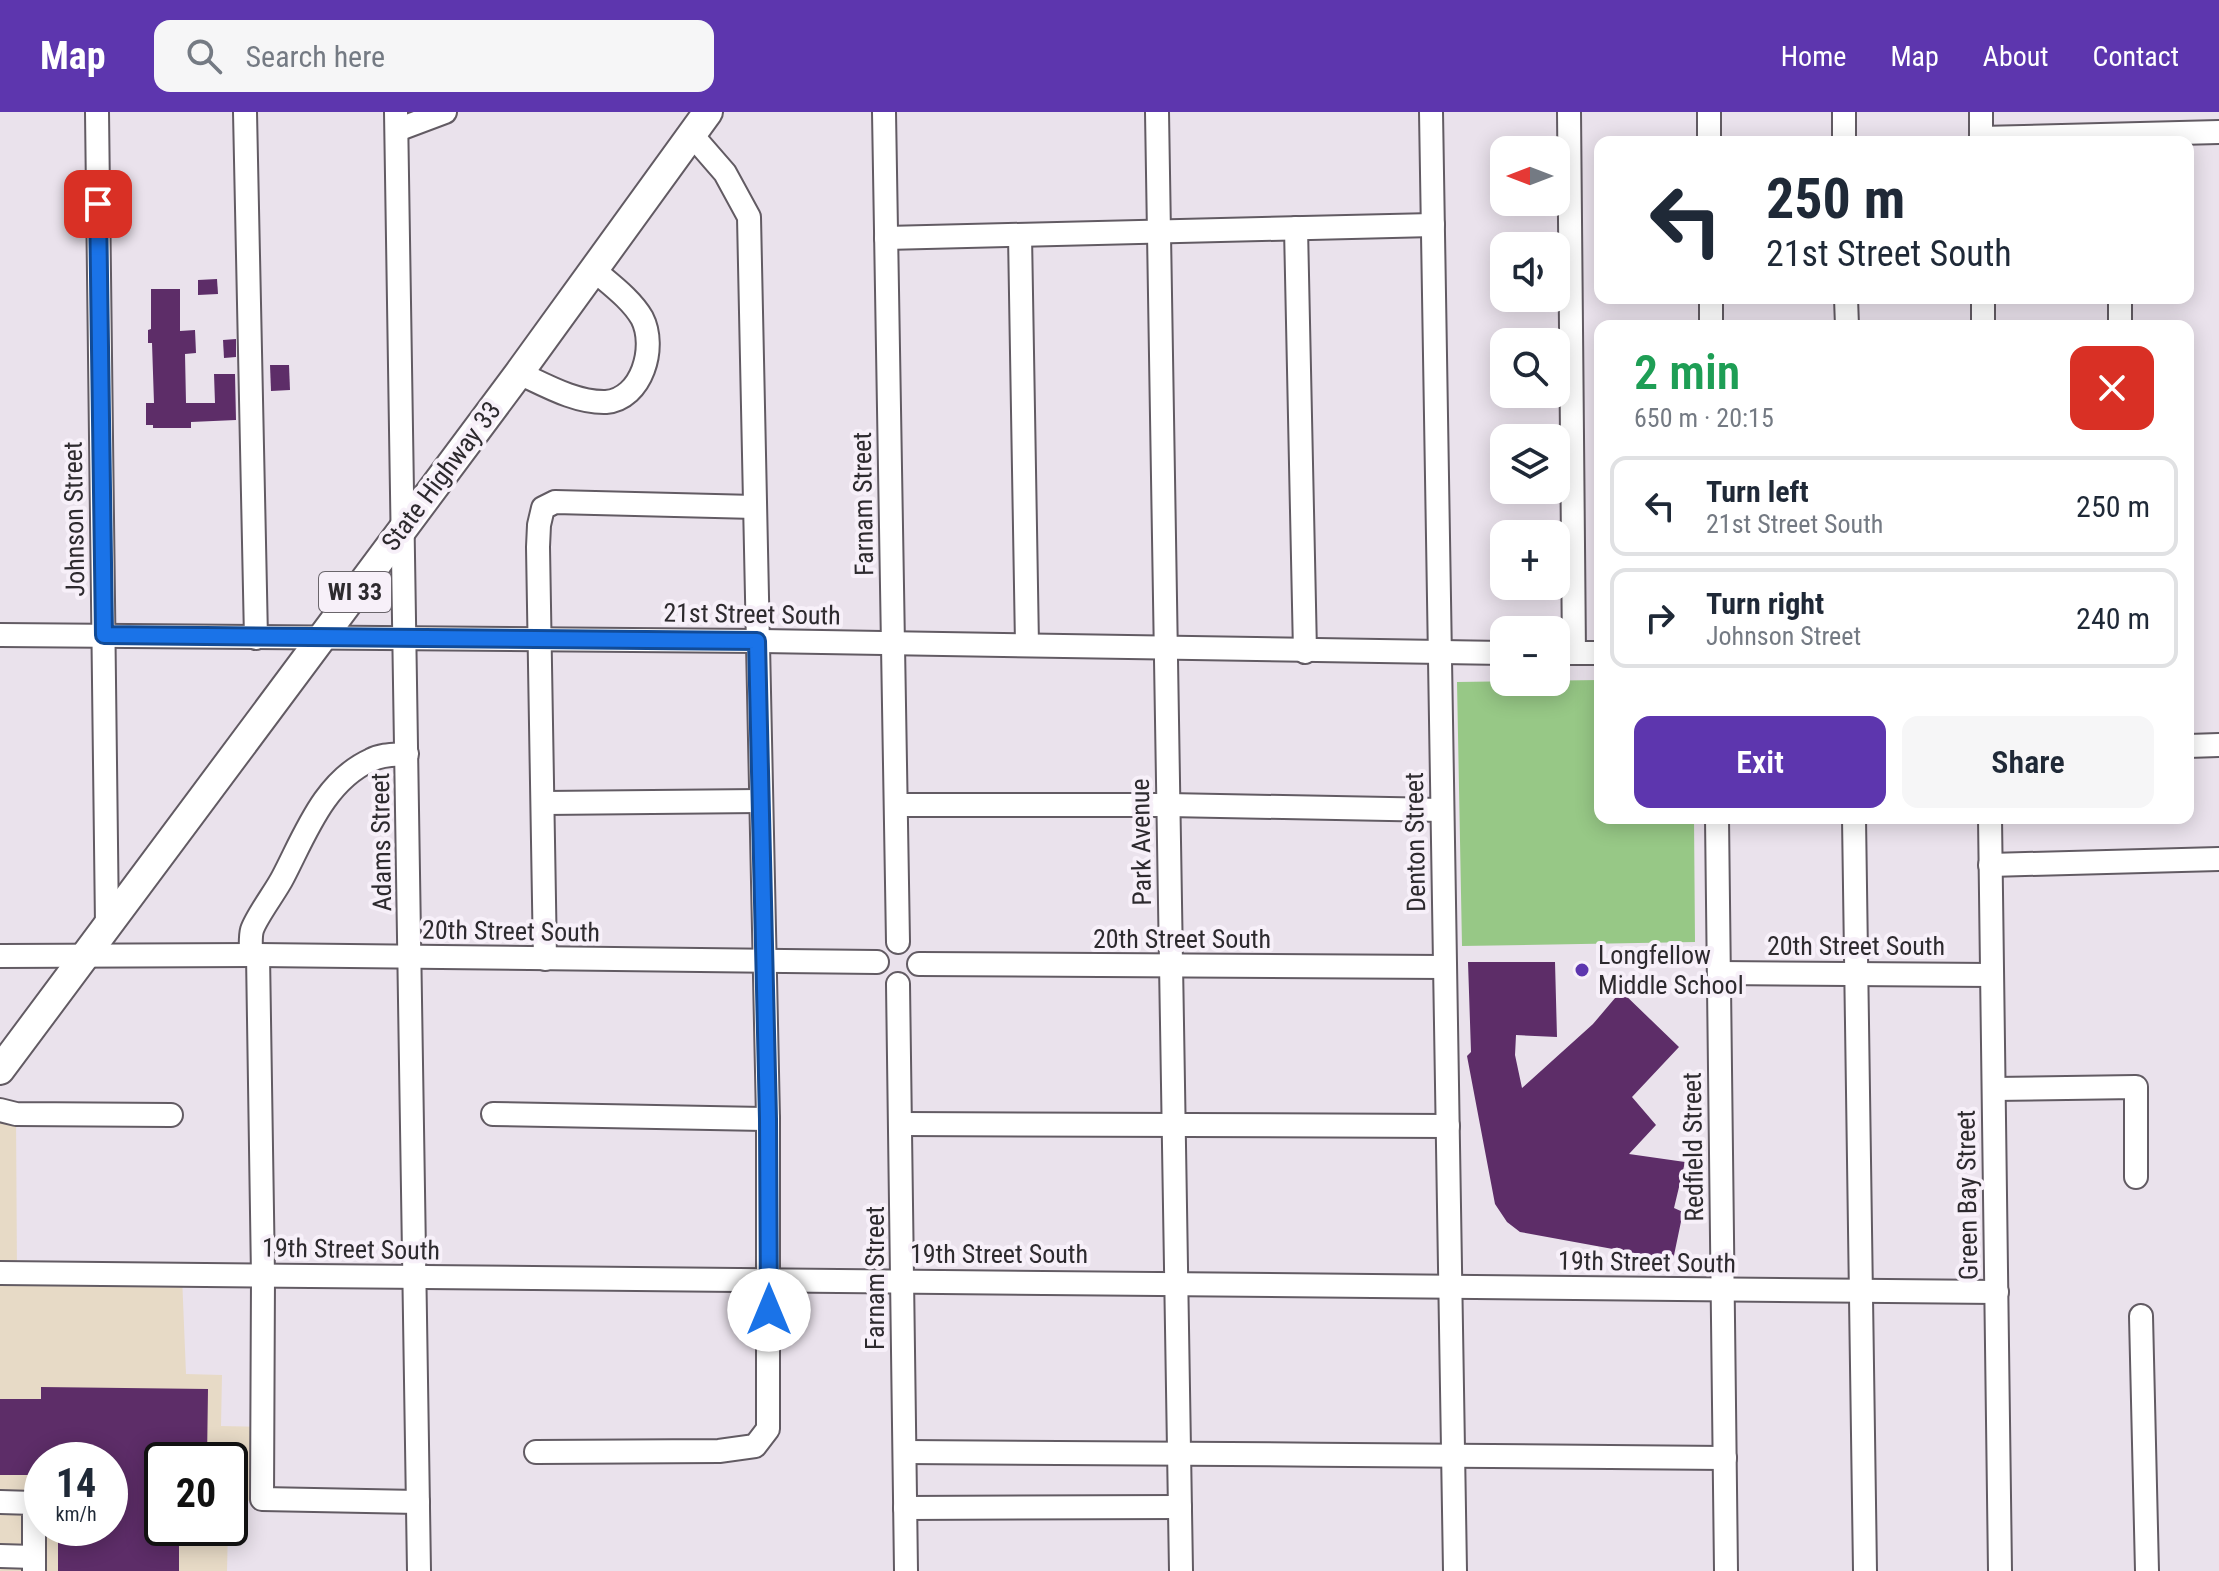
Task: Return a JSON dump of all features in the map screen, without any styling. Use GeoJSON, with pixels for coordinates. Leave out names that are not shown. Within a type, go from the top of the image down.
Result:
{"type":"FeatureCollection","features":[{"type":"Feature","properties":{"kind":"main road","name":"State Highway 33"},"geometry":{"type":"LineString","coordinates":[[0,1070],[519,373],[700,124]]}},
{"type":"Feature","properties":{"kind":"street","name":"Johnson Street"},"geometry":{"type":"LineString","coordinates":[[97,112],[107,925]]}},
{"type":"Feature","properties":{"kind":"street"},"geometry":{"type":"LineString","coordinates":[[245,112],[256,638]]}},
{"type":"Feature","properties":{"kind":"street"},"geometry":{"type":"LineString","coordinates":[[396,121],[445,112]]}},
{"type":"Feature","properties":{"kind":"street","name":"Farnam Street"},"geometry":{"type":"LineString","coordinates":[[884,112],[898,942]]}},
{"type":"Feature","properties":{"kind":"street","name":"Park Avenue"},"geometry":{"type":"LineString","coordinates":[[1157,112],[1181,1571]]}},
{"type":"Feature","properties":{"kind":"street","name":"Denton Street"},"geometry":{"type":"LineString","coordinates":[[1431,112],[1455,1571]]}},
{"type":"Feature","properties":{"kind":"street"},"geometry":{"type":"LineString","coordinates":[[1565,616],[1569,112]]}},
{"type":"Feature","properties":{"kind":"street"},"geometry":{"type":"LineString","coordinates":[[1709,112],[1709,136]]}},
{"type":"Feature","properties":{"kind":"street"},"geometry":{"type":"LineString","coordinates":[[1844,112],[1844,136]]}},
{"type":"Feature","properties":{"kind":"street"},"geometry":{"type":"LineString","coordinates":[[1981,112],[1981,136]]}},
{"type":"Feature","properties":{"kind":"street","name":"Adams Street"},"geometry":{"type":"LineString","coordinates":[[396,121],[405,523],[419,1571]]}},
{"type":"Feature","properties":{"kind":"street"},"geometry":{"type":"LineString","coordinates":[[536,1452],[719,1451],[755,1446],[768,1429],[768,1119],[749,217],[700,124]]}},
{"type":"Feature","properties":{"kind":"street"},"geometry":{"type":"LineString","coordinates":[[2151,136],[2219,132]]}},
{"type":"Feature","properties":{"kind":"street"},"geometry":{"type":"LineString","coordinates":[[886,238],[1433,225]]}},
{"type":"Feature","properties":{"kind":"street"},"geometry":{"type":"LineString","coordinates":[[1296,228],[1305,652]]}},
{"type":"Feature","properties":{"kind":"street"},"geometry":{"type":"LineString","coordinates":[[1020,235],[1027,645]]}},
{"type":"Feature","properties":{"kind":"street"},"geometry":{"type":"LineString","coordinates":[[519,373],[588,400],[609,402],[630,392],[639,379],[646,356],[646,330],[634,307],[594,270]]}},
{"type":"Feature","properties":{"kind":"street"},"geometry":{"type":"LineString","coordinates":[[545,959],[538,547],[543,508],[555,502],[755,507]]}},
{"type":"Feature","properties":{"kind":"street","name":"21st Street South"},"geometry":{"type":"LineString","coordinates":[[0,635],[757,641],[1490,653]]}},
{"type":"Feature","properties":{"kind":"street"},"geometry":{"type":"LineString","coordinates":[[1570,653],[1594,653]]}},
{"type":"Feature","properties":{"kind":"street"},"geometry":{"type":"LineString","coordinates":[[2194,746],[2219,745]]}},
{"type":"Feature","properties":{"kind":"street"},"geometry":{"type":"LineString","coordinates":[[407,754],[384,755],[371,760],[331,793],[316,814],[252,930],[263,1276],[262,1499],[418,1502]]}},
{"type":"Feature","properties":{"kind":"street"},"geometry":{"type":"LineString","coordinates":[[544,803],[760,801]]}},
{"type":"Feature","properties":{"kind":"street"},"geometry":{"type":"LineString","coordinates":[[896,805],[1168,805],[1442,810]]}},
{"type":"Feature","properties":{"kind":"street","name":"Redfield Street"},"geometry":{"type":"LineString","coordinates":[[1717,824],[1726,1571]]}},
{"type":"Feature","properties":{"kind":"street"},"geometry":{"type":"LineString","coordinates":[[1854,824],[1865,1571]]}},
{"type":"Feature","properties":{"kind":"street","name":"Green Bay Street"},"geometry":{"type":"LineString","coordinates":[[1990,824],[2000,1571]]}},
{"type":"Feature","properties":{"kind":"street"},"geometry":{"type":"LineString","coordinates":[[1990,865],[2219,859]]}},
{"type":"Feature","properties":{"kind":"street"},"geometry":{"type":"LineString","coordinates":[[898,942],[910,946],[919,964],[910,980],[898,984],[881,975],[877,962],[886,946],[898,942]]}},
{"type":"Feature","properties":{"kind":"street","name":"20th Street South"},"geometry":{"type":"LineString","coordinates":[[0,956],[255,955],[877,962]]}},
{"type":"Feature","properties":{"kind":"street","name":"20th Street South"},"geometry":{"type":"LineString","coordinates":[[919,964],[1445,967]]}},
{"type":"Feature","properties":{"kind":"street","name":"20th Street South"},"geometry":{"type":"LineString","coordinates":[[1719,973],[1992,975]]}},
{"type":"Feature","properties":{"kind":"street","name":"Farnam Street"},"geometry":{"type":"LineString","coordinates":[[898,984],[906,1571]]}},
{"type":"Feature","properties":{"kind":"street"},"geometry":{"type":"LineString","coordinates":[[1994,1089],[2136,1087],[2136,1177]]}},
{"type":"Feature","properties":{"kind":"street"},"geometry":{"type":"LineString","coordinates":[[0,1110],[16,1114],[171,1115]]}},
{"type":"Feature","properties":{"kind":"street"},"geometry":{"type":"LineString","coordinates":[[493,1114],[768,1119]]}},
{"type":"Feature","properties":{"kind":"street"},"geometry":{"type":"LineString","coordinates":[[902,1124],[1448,1126]]}},
{"type":"Feature","properties":{"kind":"street","name":"19th Street South"},"geometry":{"type":"LineString","coordinates":[[0,1273],[1997,1292]]}},
{"type":"Feature","properties":{"kind":"street"},"geometry":{"type":"LineString","coordinates":[[2141,1316],[2147,1571]]}},
{"type":"Feature","properties":{"kind":"street"},"geometry":{"type":"LineString","coordinates":[[905,1452],[1725,1458]]}},
{"type":"Feature","properties":{"kind":"street"},"geometry":{"type":"LineString","coordinates":[[0,1502],[34,1503],[34,1564],[0,1556]]}},
{"type":"Feature","properties":{"kind":"street"},"geometry":{"type":"LineString","coordinates":[[905,1508],[1180,1507]]}},
{"type":"Feature","properties":{"kind":"shaded area"},"geometry":{"type":"Polygon","coordinates":[[[0,1110],[16,1114],[17,1273],[182,1276],[186,1374],[222,1375],[221,1426],[263,1427],[254,1501],[248,1501],[248,1442],[144,1442],[144,1546],[228,1546],[227,1571],[0,1571],[0,1110]]]}},
{"type":"Feature","properties":{"kind":"green space"},"geometry":{"type":"Polygon","coordinates":[[[1570,680],[1594,680],[1594,824],[1694,824],[1695,942],[1462,946],[1457,682],[1490,682],[1490,696],[1570,696],[1570,680]]]}},
{"type":"Feature","properties":{"kind":"building"},"geometry":{"type":"Polygon","coordinates":[[[217,279],[218,294],[198,295],[198,280],[217,279]]]}},
{"type":"Feature","properties":{"kind":"building"},"geometry":{"type":"Polygon","coordinates":[[[151,289],[180,289],[180,331],[195,330],[196,353],[185,354],[186,403],[215,403],[214,374],[235,374],[236,420],[191,422],[191,428],[153,428],[153,425],[146,425],[146,403],[154,403],[152,343],[148,343],[151,289]]]}},
{"type":"Feature","properties":{"kind":"building"},"geometry":{"type":"Polygon","coordinates":[[[236,339],[236,357],[224,358],[223,340],[236,339]]]}},
{"type":"Feature","properties":{"kind":"building"},"geometry":{"type":"Polygon","coordinates":[[[270,365],[289,365],[290,390],[271,391],[270,365]]]}},
{"type":"Feature","properties":{"kind":"building"},"geometry":{"type":"Polygon","coordinates":[[[1468,962],[1555,962],[1557,1037],[1516,1035],[1515,1055],[1522,1088],[1593,1024],[1621,991],[1679,1047],[1632,1097],[1656,1125],[1629,1154],[1685,1162],[1674,1208],[1683,1212],[1673,1260],[1520,1232],[1507,1222],[1495,1204],[1467,1056],[1471,1052],[1468,962]]]}},
{"type":"Feature","properties":{"kind":"building"},"geometry":{"type":"Polygon","coordinates":[[[41,1387],[208,1389],[207,1442],[144,1442],[144,1546],[179,1546],[179,1571],[58,1571],[58,1546],[128,1546],[128,1442],[24,1442],[24,1475],[0,1475],[0,1399],[41,1399],[41,1387]]]}},
{"type":"Feature","properties":{"kind":"place","name":"Longfellow Middle School"},"geometry":{"type":"Point","coordinates":[1582,970]}},
{"type":"Feature","properties":{"kind":"route"},"geometry":{"type":"LineString","coordinates":[[98,204],[104,635],[757,641],[768,1119],[769,1310]]}}]}
